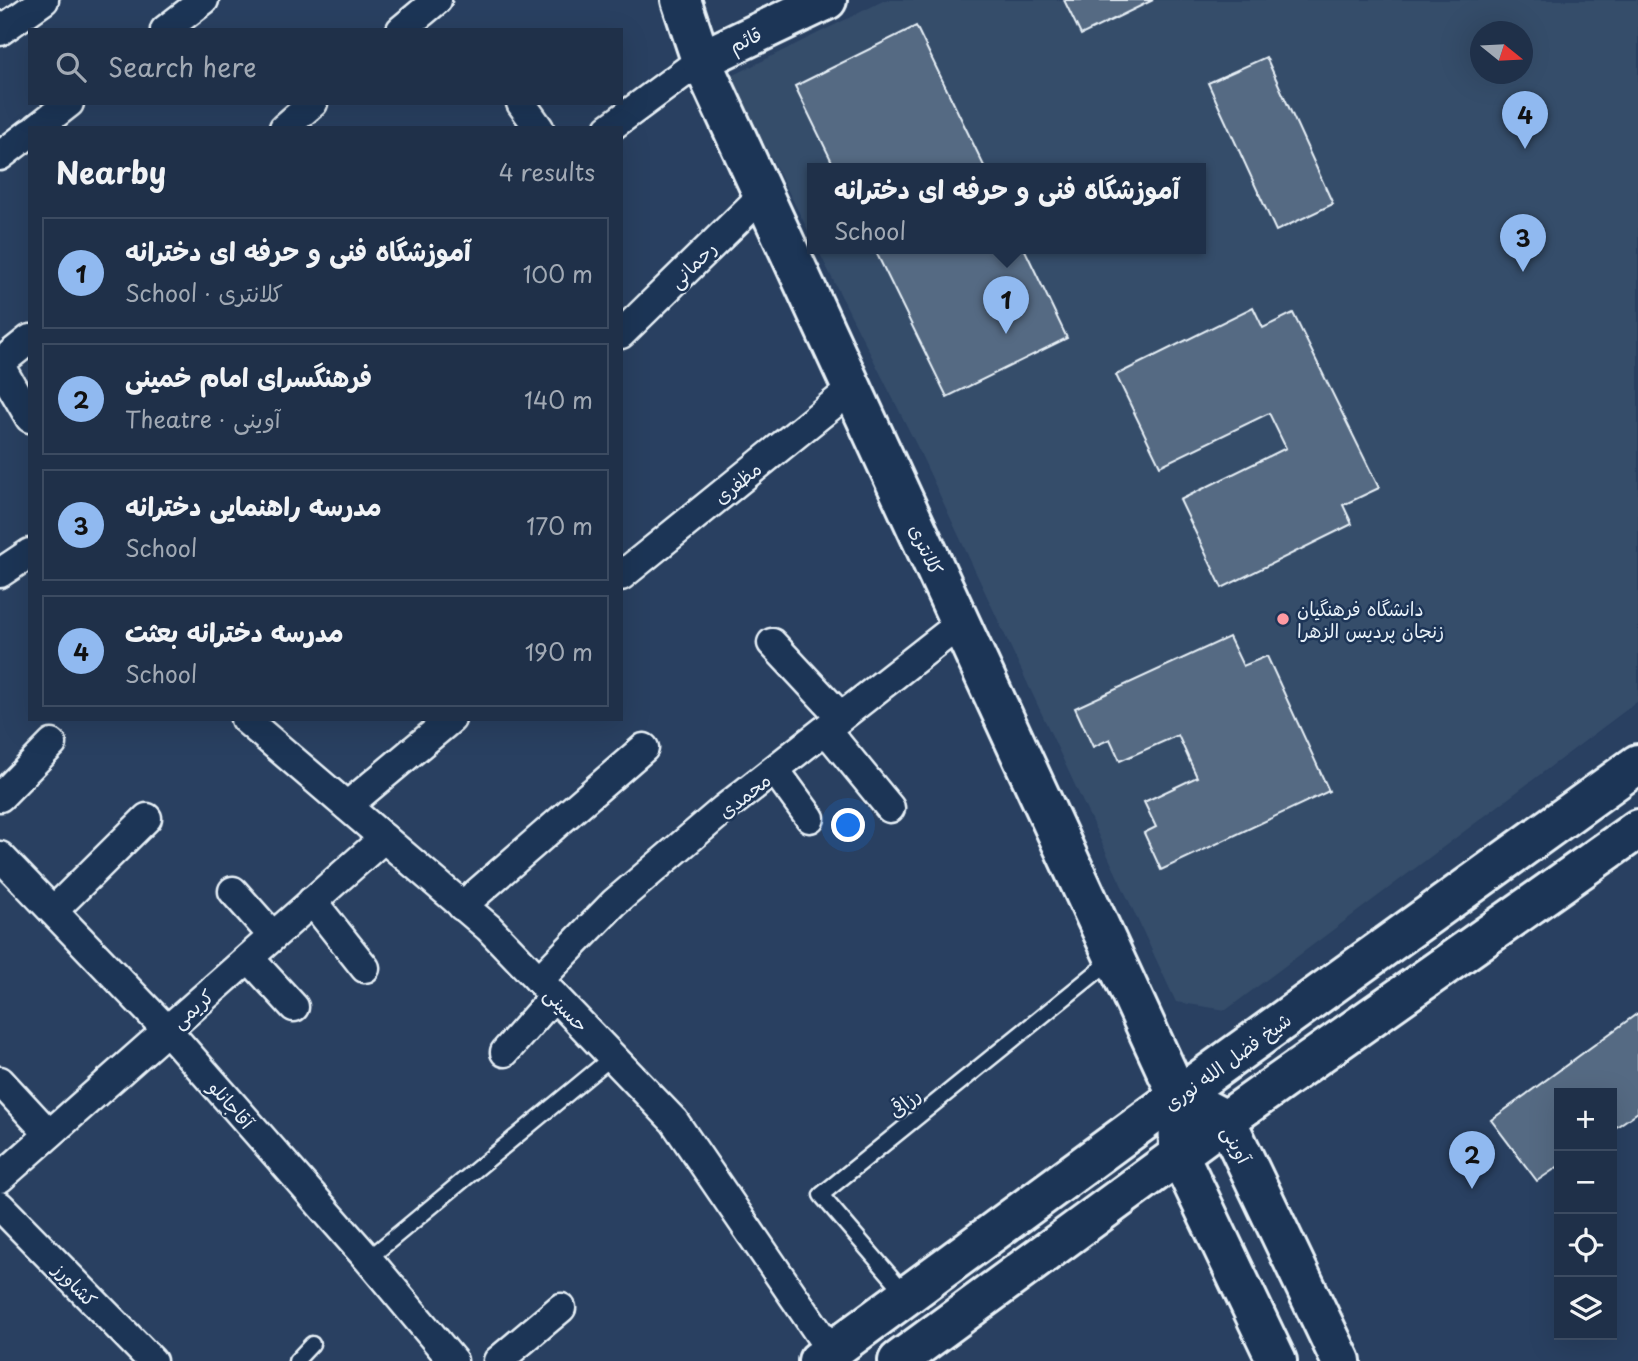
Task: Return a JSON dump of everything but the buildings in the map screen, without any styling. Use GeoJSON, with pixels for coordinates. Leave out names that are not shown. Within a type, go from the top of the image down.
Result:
{"type":"FeatureCollection","features":[{"type":"Feature","properties":{"kind":"main road","name":"کلانتری"},"geometry":{"type":"LineString","coordinates":[[681,0],[701,60],[1178,1096]]}},
{"type":"Feature","properties":{"kind":"main road","name":"قائم"},"geometry":{"type":"LineString","coordinates":[[701,60],[827,0]]}},
{"type":"Feature","properties":{"kind":"main road","name":"شیخ فضل الله نوری"},"geometry":{"type":"LineString","coordinates":[[824,1356],[1638,764]]}},
{"type":"Feature","properties":{"kind":"main road"},"geometry":{"type":"LineString","coordinates":[[898,1361],[1226,1120],[1638,829]]}},
{"type":"Feature","properties":{"kind":"main road","name":"آوینی"},"geometry":{"type":"LineString","coordinates":[[1178,1096],[1226,1120],[1341,1361]]}},
{"type":"Feature","properties":{"kind":"main road"},"geometry":{"type":"LineString","coordinates":[[1178,1096],[1179,1155],[1277,1361]]}},
{"type":"Feature","properties":{"kind":"street"},"geometry":{"type":"LineString","coordinates":[[0,31],[44,0]]}},
{"type":"Feature","properties":{"kind":"street"},"geometry":{"type":"LineString","coordinates":[[168,28],[204,0]]}},
{"type":"Feature","properties":{"kind":"street"},"geometry":{"type":"LineString","coordinates":[[403,28],[437,0]]}},
{"type":"Feature","properties":{"kind":"street"},"geometry":{"type":"LineString","coordinates":[[612,126],[701,60]]}},
{"type":"Feature","properties":{"kind":"street"},"geometry":{"type":"LineString","coordinates":[[40,126],[66,105]]}},
{"type":"Feature","properties":{"kind":"street"},"geometry":{"type":"LineString","coordinates":[[286,126],[311,105]]}},
{"type":"Feature","properties":{"kind":"street"},"geometry":{"type":"LineString","coordinates":[[522,105],[538,126]]}},
{"type":"Feature","properties":{"kind":"street"},"geometry":{"type":"LineString","coordinates":[[0,156],[28,135]]}},
{"type":"Feature","properties":{"kind":"street","name":"رحمانی"},"geometry":{"type":"LineString","coordinates":[[623,332],[763,195]]}},
{"type":"Feature","properties":{"kind":"street"},"geometry":{"type":"LineString","coordinates":[[28,341],[0,365],[28,414]]}},
{"type":"Feature","properties":{"kind":"street","name":"مظفری"},"geometry":{"type":"LineString","coordinates":[[623,574],[852,388]]}},
{"type":"Feature","properties":{"kind":"street"},"geometry":{"type":"LineString","coordinates":[[0,573],[28,554]]}},
{"type":"Feature","properties":{"kind":"street","name":"محمدی"},"geometry":{"type":"LineString","coordinates":[[505,1052],[547,988],[614,903],[724,809],[961,623]]}},
{"type":"Feature","properties":{"kind":"street"},"geometry":{"type":"LineString","coordinates":[[772,643],[834,724],[890,808]]}},
{"type":"Feature","properties":{"kind":"street","name":"حسینی"},"geometry":{"type":"LineString","coordinates":[[247,721],[489,928],[674,1121],[824,1356]]}},
{"type":"Feature","properties":{"kind":"street"},"geometry":{"type":"LineString","coordinates":[[347,806],[449,721]]}},
{"type":"Feature","properties":{"kind":"street"},"geometry":{"type":"LineString","coordinates":[[0,797],[52,744]]}},
{"type":"Feature","properties":{"kind":"street"},"geometry":{"type":"LineString","coordinates":[[462,906],[644,748]]}},
{"type":"Feature","properties":{"kind":"street"},"geometry":{"type":"LineString","coordinates":[[775,769],[810,818]]}},
{"type":"Feature","properties":{"kind":"street"},"geometry":{"type":"LineString","coordinates":[[53,911],[147,818]]}},
{"type":"Feature","properties":{"kind":"street","name":"کریمی"},"geometry":{"type":"LineString","coordinates":[[0,1178],[384,838]]}},
{"type":"Feature","properties":{"kind":"street","name":"آقاجانلو"},"geometry":{"type":"LineString","coordinates":[[0,856],[167,1030],[368,1259],[453,1361]]}},
{"type":"Feature","properties":{"kind":"street"},"geometry":{"type":"LineString","coordinates":[[233,891],[273,936]]}},
{"type":"Feature","properties":{"kind":"street"},"geometry":{"type":"LineString","coordinates":[[312,901],[365,968]]}},
{"type":"Feature","properties":{"kind":"street"},"geometry":{"type":"LineString","coordinates":[[249,958],[294,1007]]}},
{"type":"Feature","properties":{"kind":"street"},"geometry":{"type":"LineString","coordinates":[[0,1081],[49,1134]]}},
{"type":"Feature","properties":{"kind":"street","name":"کشاورز"},"geometry":{"type":"LineString","coordinates":[[0,1206],[152,1361]]}},
{"type":"Feature","properties":{"kind":"street"},"geometry":{"type":"LineString","coordinates":[[498,1361],[561,1308]]}},
{"type":"Feature","properties":{"kind":"lane","name":"رزاقی"},"geometry":{"type":"LineString","coordinates":[[907,1295],[821,1195],[1115,957]]}},
{"type":"Feature","properties":{"kind":"lane"},"geometry":{"type":"LineString","coordinates":[[368,1259],[612,1057]]}},
{"type":"Feature","properties":{"kind":"lane"},"geometry":{"type":"LineString","coordinates":[[296,1361],[312,1344]]}},
{"type":"Feature","properties":{"kind":"shaded area"},"geometry":{"type":"Polygon","coordinates":[[[885,0],[1638,0],[1638,701],[1226,1010],[1176,1002],[917,446],[820,254],[1206,254],[1206,163],[807,163],[807,228],[730,77],[885,0]]]}},
{"type":"Feature","properties":{"kind":"place","name":"مدرسه دخترانه بعثت"},"geometry":{"type":"Point","coordinates":[1525,149]}},
{"type":"Feature","properties":{"kind":"place","name":"مدرسه راهنمایی دخترانه"},"geometry":{"type":"Point","coordinates":[1523,272]}},
{"type":"Feature","properties":{"kind":"place","name":"آموزشگاه فنی و حرفه ای دخترانه"},"geometry":{"type":"Point","coordinates":[1006,334]}},
{"type":"Feature","properties":{"kind":"place","name":"دانشگاه فرهنگیان زنجان پردیس الزهرا"},"geometry":{"type":"Point","coordinates":[1283,619]}},
{"type":"Feature","properties":{"kind":"place","name":"فرهنگسرای امام خمینی"},"geometry":{"type":"Point","coordinates":[1472,1189]}}]}
